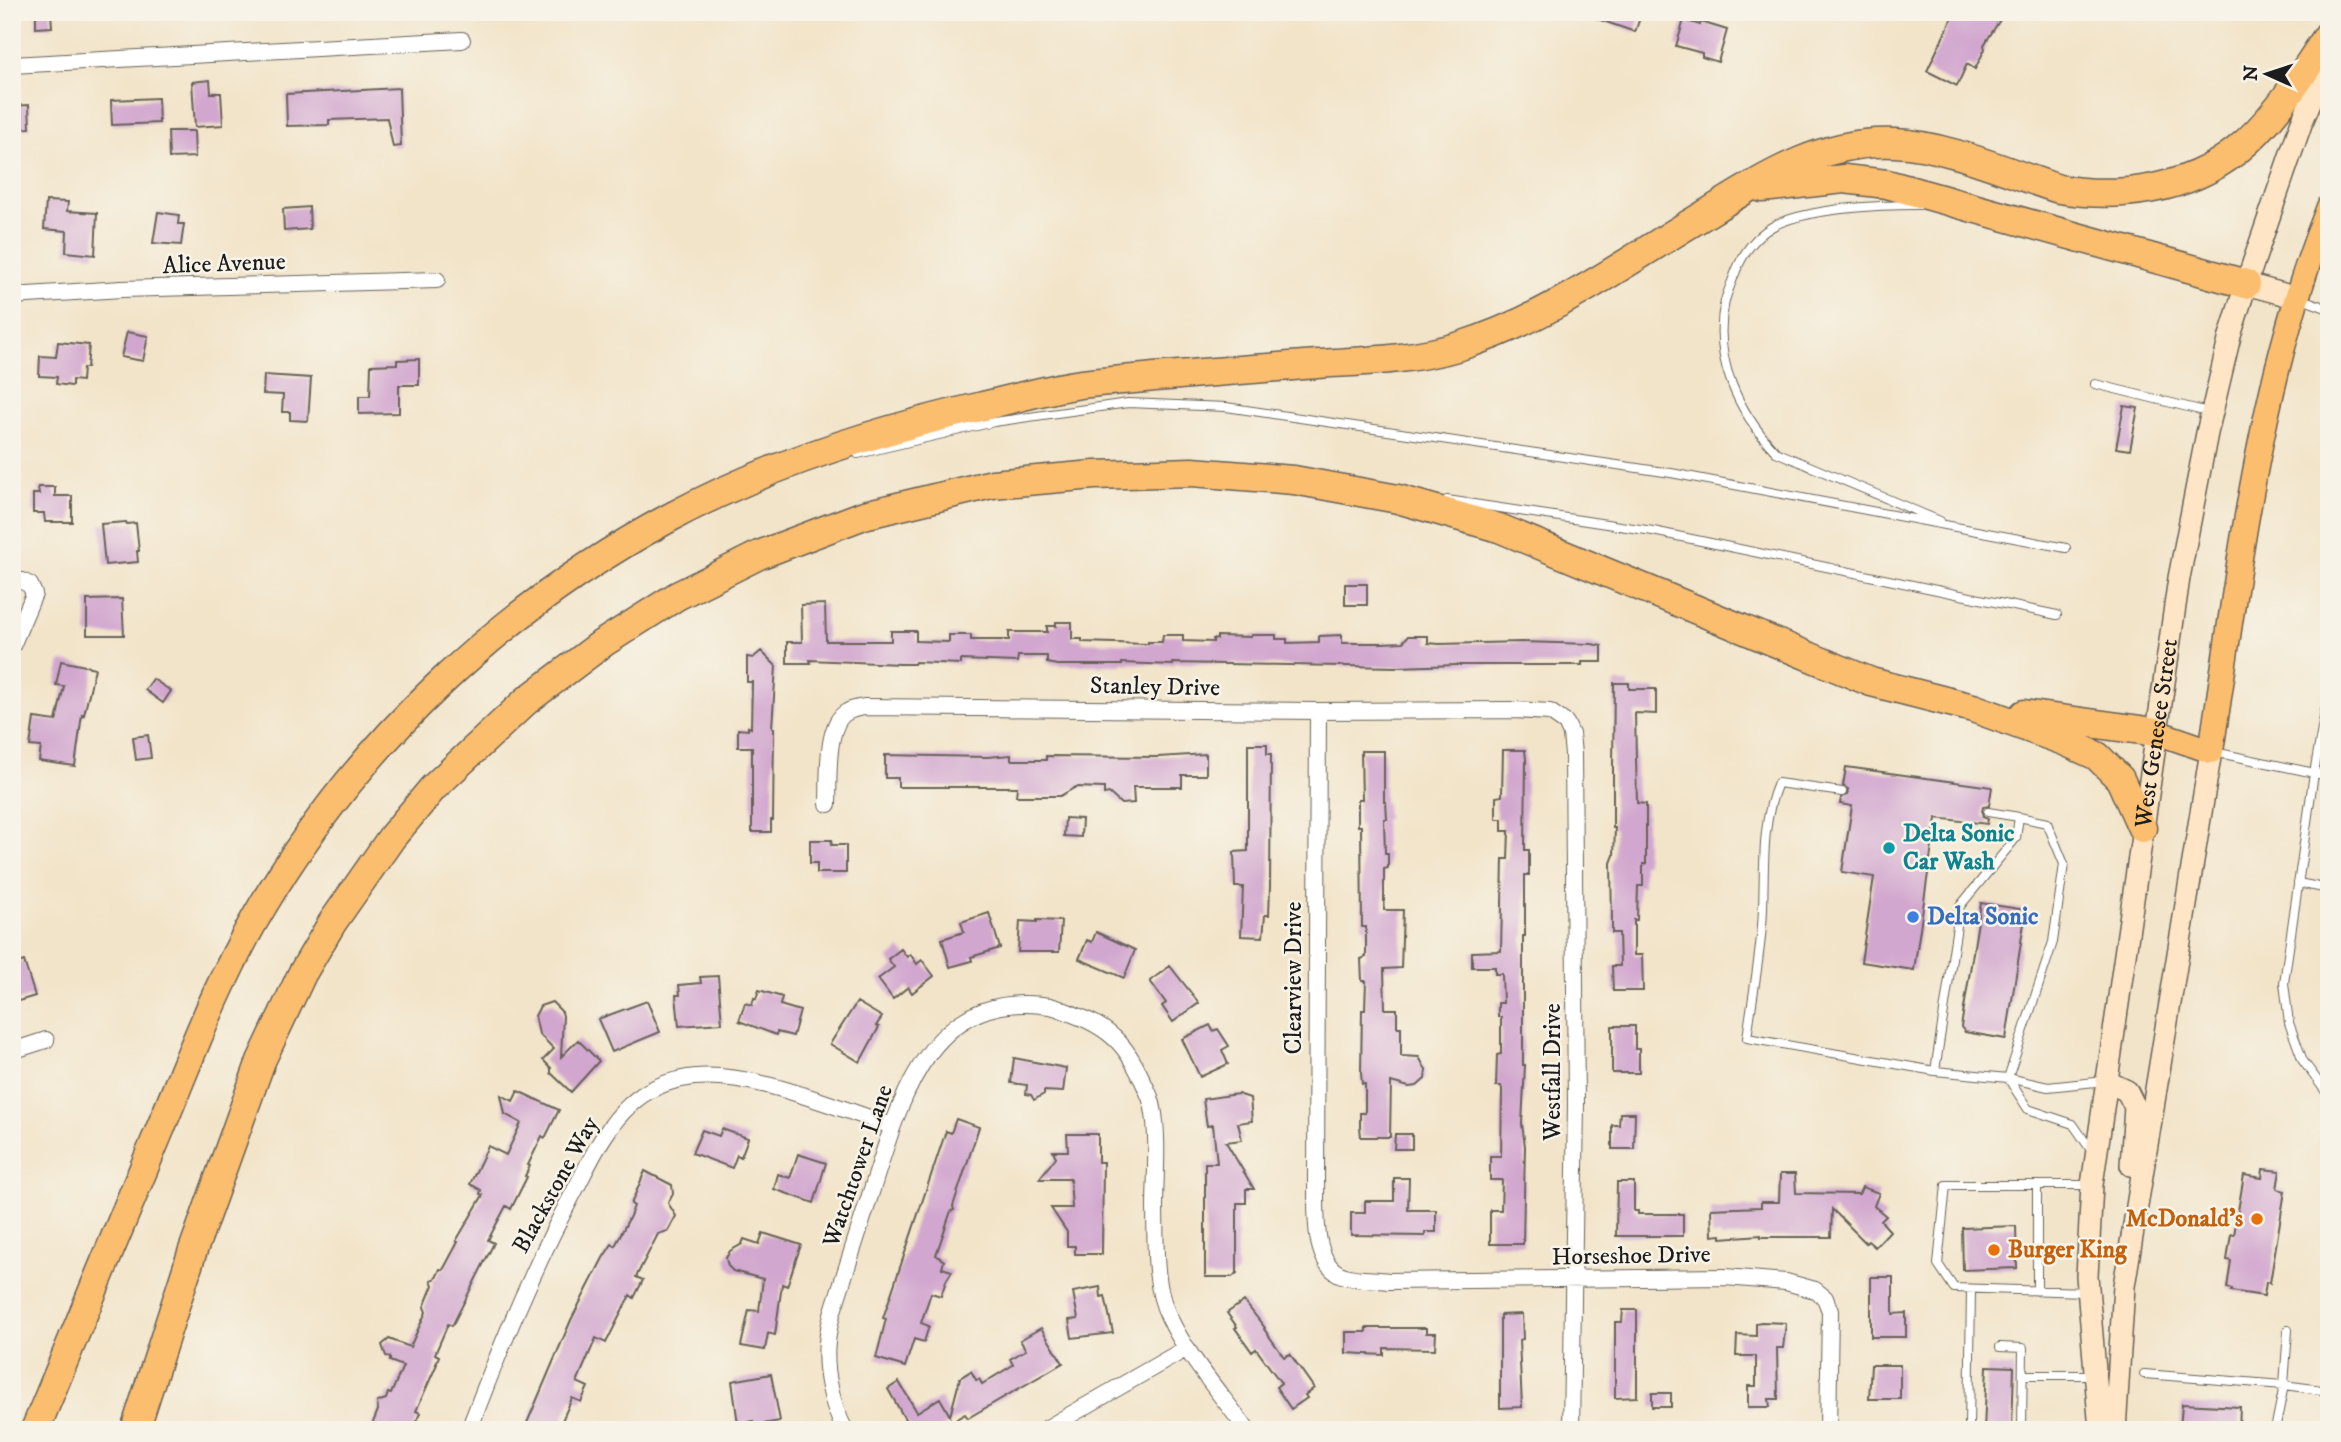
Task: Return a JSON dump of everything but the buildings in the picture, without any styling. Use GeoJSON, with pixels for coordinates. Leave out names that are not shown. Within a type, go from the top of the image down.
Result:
{"type":"FeatureCollection","features":[{"type":"Feature","properties":{"kind":"highway"},"geometry":{"type":"LineString","coordinates":[[35,1430],[215,996],[260,911],[310,834],[362,766],[420,702],[482,645],[541,598],[618,547],[676,514],[756,478],[907,424],[1069,386],[1182,374],[1405,358],[1454,347],[1514,327],[1561,302],[1764,178],[1809,156],[1847,145],[1896,143],[1939,150],[2079,193],[2120,193],[2172,184],[2217,164],[2238,150],[2272,116],[2329,34]]}},
{"type":"Feature","properties":{"kind":"highway"},"geometry":{"type":"LineString","coordinates":[[1742,192],[1844,179],[1886,184],[2246,284]]}},
{"type":"Feature","properties":{"kind":"highway"},"geometry":{"type":"LineString","coordinates":[[135,1430],[192,1253],[261,1061],[302,974],[332,923],[392,837],[433,788],[526,701],[603,643],[677,596],[759,555],[864,515],[992,484],[1094,475],[1192,472],[1297,480],[1398,499],[1499,528],[1871,682],[1973,708],[2064,741],[2097,756],[2120,779],[2141,828]]}},
{"type":"Feature","properties":{"kind":"highway"},"geometry":{"type":"LineString","coordinates":[[1973,708],[2156,732]]}},
{"type":"Feature","properties":{"kind":"main road","name":"West Genesee Street"},"geometry":{"type":"LineString","coordinates":[[2100,1430],[2087,1276],[2092,1185],[2141,828],[2179,578],[2230,336],[2301,124],[2329,58]]}},
{"type":"Feature","properties":{"kind":"main road"},"geometry":{"type":"LineString","coordinates":[[2115,1430],[2124,1286],[2248,516],[2274,386],[2298,298],[2329,207]]}},
{"type":"Feature","properties":{"kind":"main road"},"geometry":{"type":"LineString","coordinates":[[2246,284],[2298,298]]}},
{"type":"Feature","properties":{"kind":"main road"},"geometry":{"type":"LineString","coordinates":[[2156,732],[2211,751]]}},
{"type":"Feature","properties":{"kind":"main road"},"geometry":{"type":"LineString","coordinates":[[2106,1081],[2127,1091],[2135,1107],[2128,1200],[2131,1247]]}},
{"type":"Feature","properties":{"kind":"street"},"geometry":{"type":"LineString","coordinates":[[12,65],[462,40]]}},
{"type":"Feature","properties":{"kind":"street","name":"Alice Avenue"},"geometry":{"type":"LineString","coordinates":[[12,296],[122,289],[437,280]]}},
{"type":"Feature","properties":{"kind":"street"},"geometry":{"type":"LineString","coordinates":[[12,580],[30,585],[34,594],[12,646]]}},
{"type":"Feature","properties":{"kind":"street","name":"Stanley Drive"},"geometry":{"type":"LineString","coordinates":[[828,804],[829,762],[836,722],[846,712],[864,707],[1514,710],[1550,712],[1560,718]]}},
{"type":"Feature","properties":{"kind":"street","name":"Clearview Drive"},"geometry":{"type":"LineString","coordinates":[[1318,711],[1318,1245]]}},
{"type":"Feature","properties":{"kind":"street","name":"Westfall Drive"},"geometry":{"type":"LineString","coordinates":[[1560,718],[1566,723],[1571,734],[1573,754],[1576,1090],[1571,1430]]}},
{"type":"Feature","properties":{"kind":"street","name":"Watchtower Lane"},"geometry":{"type":"LineString","coordinates":[[845,1430],[838,1418],[829,1380],[826,1343],[832,1314],[892,1126],[912,1077],[925,1056],[951,1029],[981,1012],[1021,1003],[1054,1007],[1097,1023],[1118,1039],[1133,1060],[1151,1101],[1155,1122],[1156,1240],[1160,1286],[1168,1315],[1187,1348],[1247,1430]]}},
{"type":"Feature","properties":{"kind":"street"},"geometry":{"type":"LineString","coordinates":[[12,1051],[46,1040]]}},
{"type":"Feature","properties":{"kind":"street","name":"Blackstone Way"},"geometry":{"type":"LineString","coordinates":[[469,1430],[499,1351],[549,1238],[600,1143],[629,1105],[652,1087],[684,1078],[718,1076],[800,1095],[892,1126]]}},
{"type":"Feature","properties":{"kind":"street","name":"Horseshoe Drive"},"geometry":{"type":"LineString","coordinates":[[1318,1245],[1328,1266],[1343,1276],[1388,1281],[1725,1277],[1786,1282],[1815,1290],[1825,1298],[1830,1311],[1828,1430]]}},
{"type":"Feature","properties":{"kind":"street"},"geometry":{"type":"LineString","coordinates":[[1044,1430],[1187,1348]]}},
{"type":"Feature","properties":{"kind":"lane"},"geometry":{"type":"LineString","coordinates":[[1957,528],[1776,452],[1756,431],[1739,404],[1726,369],[1721,337],[1725,302],[1736,269],[1751,243],[1776,225],[1806,215],[1881,205],[1964,205]]}},
{"type":"Feature","properties":{"kind":"lane"},"geometry":{"type":"LineString","coordinates":[[2298,298],[2329,309]]}},
{"type":"Feature","properties":{"kind":"lane"},"geometry":{"type":"LineString","coordinates":[[2095,384],[2212,413]]}},
{"type":"Feature","properties":{"kind":"lane"},"geometry":{"type":"LineString","coordinates":[[849,456],[994,422],[1128,403],[1226,407],[1671,474],[2066,548]]}},
{"type":"Feature","properties":{"kind":"lane"},"geometry":{"type":"LineString","coordinates":[[756,478],[822,462]]}},
{"type":"Feature","properties":{"kind":"lane"},"geometry":{"type":"LineString","coordinates":[[1297,480],[1653,531],[2057,615]]}},
{"type":"Feature","properties":{"kind":"lane"},"geometry":{"type":"LineString","coordinates":[[2329,690],[2314,773],[2284,983],[2289,1023],[2302,1061],[2329,1096]]}},
{"type":"Feature","properties":{"kind":"lane"},"geometry":{"type":"LineString","coordinates":[[2211,751],[2329,776]]}},
{"type":"Feature","properties":{"kind":"lane"},"geometry":{"type":"LineString","coordinates":[[1842,792],[1778,783],[1770,802],[1766,829],[1762,927],[1747,1038],[1935,1071],[2008,1078],[2048,1087],[2106,1081]]}},
{"type":"Feature","properties":{"kind":"lane"},"geometry":{"type":"LineString","coordinates":[[1989,812],[2048,824],[2064,864],[2053,942],[2008,1078]]}},
{"type":"Feature","properties":{"kind":"lane"},"geometry":{"type":"LineString","coordinates":[[1935,1071],[1961,906],[2016,838],[2019,817]]}},
{"type":"Feature","properties":{"kind":"lane"},"geometry":{"type":"LineString","coordinates":[[2298,883],[2329,889]]}},
{"type":"Feature","properties":{"kind":"lane"},"geometry":{"type":"LineString","coordinates":[[2008,1078],[2028,1109],[2073,1124],[2095,1158]]}},
{"type":"Feature","properties":{"kind":"lane"},"geometry":{"type":"LineString","coordinates":[[2089,1292],[1954,1288],[1938,1264],[1945,1185],[2092,1185]]}},
{"type":"Feature","properties":{"kind":"lane"},"geometry":{"type":"LineString","coordinates":[[2037,1185],[2037,1291]]}},
{"type":"Feature","properties":{"kind":"lane"},"geometry":{"type":"LineString","coordinates":[[1969,1430],[1971,1289]]}},
{"type":"Feature","properties":{"kind":"lane"},"geometry":{"type":"LineString","coordinates":[[2275,1430],[2284,1385],[2288,1330]]}},
{"type":"Feature","properties":{"kind":"lane"},"geometry":{"type":"LineString","coordinates":[[2000,1347],[2023,1348],[2022,1430]]}},
{"type":"Feature","properties":{"kind":"lane"},"geometry":{"type":"LineString","coordinates":[[2144,1374],[2329,1391]]}},
{"type":"Feature","properties":{"kind":"lane"},"geometry":{"type":"LineString","coordinates":[[2023,1375],[2096,1375]]}},
{"type":"Feature","properties":{"kind":"place","name":"Delta Sonic Car Wash"},"geometry":{"type":"Point","coordinates":[1889,848]}},
{"type":"Feature","properties":{"kind":"place","name":"Delta Sonic"},"geometry":{"type":"Point","coordinates":[1913,917]}},
{"type":"Feature","properties":{"kind":"place","name":"McDonald's"},"geometry":{"type":"Point","coordinates":[2257,1219]}},
{"type":"Feature","properties":{"kind":"place","name":"Burger King"},"geometry":{"type":"Point","coordinates":[1994,1250]}}]}
